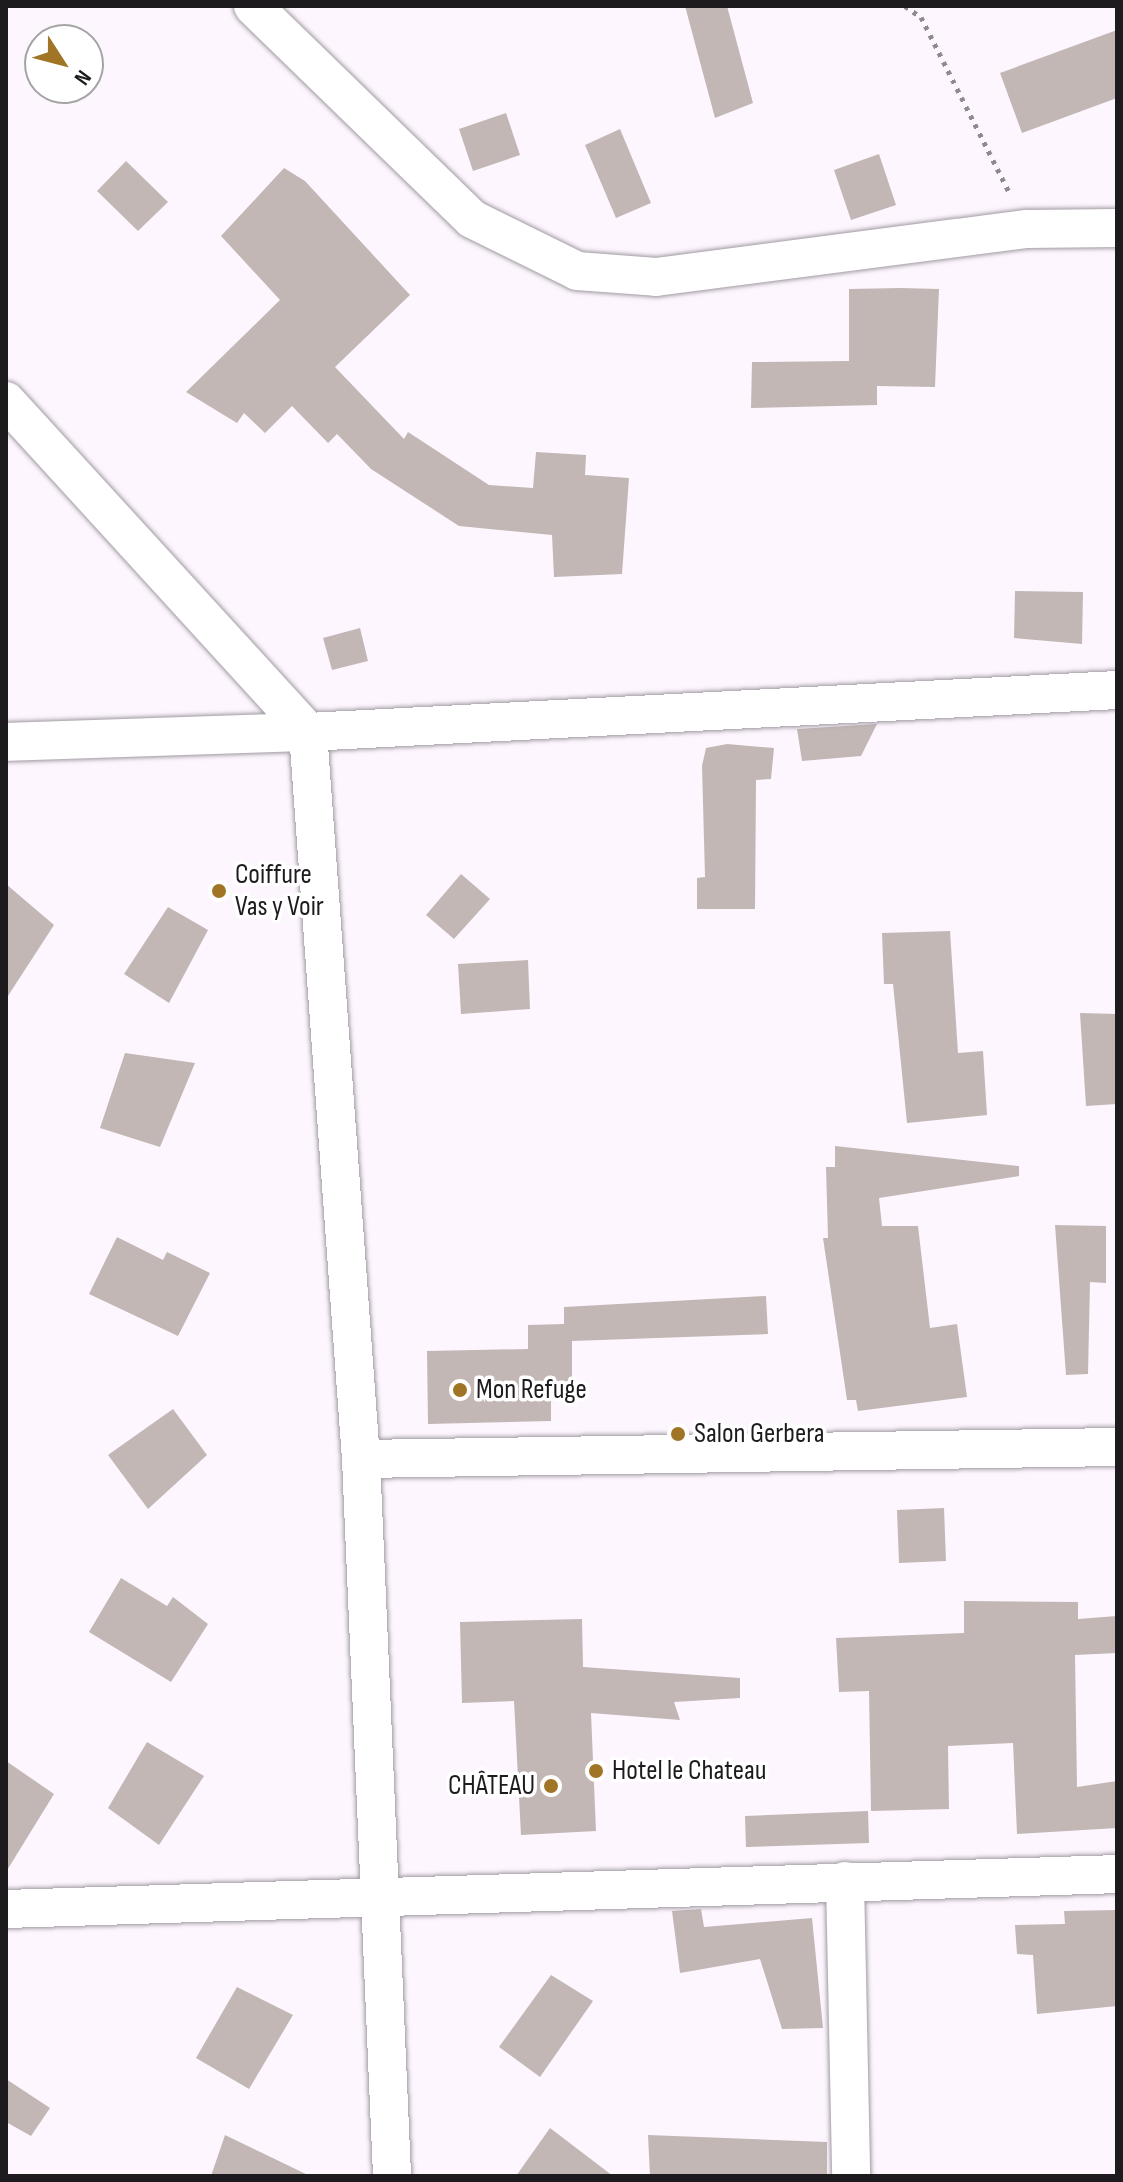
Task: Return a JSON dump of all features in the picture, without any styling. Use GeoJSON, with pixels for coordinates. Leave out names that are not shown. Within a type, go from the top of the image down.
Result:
{"type":"FeatureCollection","features":[{"type":"Feature","properties":{"kind":"street"},"geometry":{"type":"LineString","coordinates":[[253,6],[472,219],[577,271],[656,277],[1027,229],[1117,228]]}},
{"type":"Feature","properties":{"kind":"street"},"geometry":{"type":"LineString","coordinates":[[6,401],[308,732],[361,1459],[392,2176]]}},
{"type":"Feature","properties":{"kind":"street"},"geometry":{"type":"LineString","coordinates":[[6,742],[308,732],[1117,690]]}},
{"type":"Feature","properties":{"kind":"street"},"geometry":{"type":"LineString","coordinates":[[361,1459],[1117,1447]]}},
{"type":"Feature","properties":{"kind":"street"},"geometry":{"type":"LineString","coordinates":[[6,1909],[378,1894],[1117,1874]]}},
{"type":"Feature","properties":{"kind":"street"},"geometry":{"type":"LineString","coordinates":[[845,1881],[851,2176]]}},
{"type":"Feature","properties":{"kind":"path"},"geometry":{"type":"LineString","coordinates":[[905,6],[921,17],[1027,229]]}},
{"type":"Feature","properties":{"kind":"building"},"geometry":{"type":"Polygon","coordinates":[[[685,6],[727,6],[753,103],[715,118],[685,6]]]}},
{"type":"Feature","properties":{"kind":"building"},"geometry":{"type":"Polygon","coordinates":[[[1117,30],[1117,98],[1022,133],[1000,73],[1117,30]]]}},
{"type":"Feature","properties":{"kind":"building"},"geometry":{"type":"Polygon","coordinates":[[[506,113],[520,155],[473,171],[459,129],[506,113]]]}},
{"type":"Feature","properties":{"kind":"building"},"geometry":{"type":"Polygon","coordinates":[[[620,129],[651,203],[616,218],[585,145],[620,129]]]}},
{"type":"Feature","properties":{"kind":"building"},"geometry":{"type":"Polygon","coordinates":[[[879,154],[896,205],[851,220],[834,170],[879,154]]]}},
{"type":"Feature","properties":{"kind":"building"},"geometry":{"type":"Polygon","coordinates":[[[126,161],[168,202],[138,231],[97,191],[126,161]]]}},
{"type":"Feature","properties":{"kind":"building"},"geometry":{"type":"Polygon","coordinates":[[[284,168],[305,181],[410,295],[335,367],[404,439],[408,432],[489,485],[533,488],[536,452],[586,455],[585,475],[629,478],[622,574],[554,577],[552,535],[459,526],[371,469],[337,434],[328,443],[292,406],[265,433],[244,413],[237,423],[186,392],[280,300],[221,236],[284,168]]]}},
{"type":"Feature","properties":{"kind":"building"},"geometry":{"type":"Polygon","coordinates":[[[849,289],[939,289],[935,387],[877,386],[877,405],[751,408],[752,362],[849,361],[849,289]]]}},
{"type":"Feature","properties":{"kind":"building"},"geometry":{"type":"Polygon","coordinates":[[[1015,591],[1083,592],[1082,644],[1014,638],[1015,591]]]}},
{"type":"Feature","properties":{"kind":"building"},"geometry":{"type":"Polygon","coordinates":[[[360,628],[368,661],[332,670],[323,638],[360,628]]]}},
{"type":"Feature","properties":{"kind":"building"},"geometry":{"type":"Polygon","coordinates":[[[877,724],[861,756],[802,761],[797,729],[877,724]]]}},
{"type":"Feature","properties":{"kind":"building"},"geometry":{"type":"Polygon","coordinates":[[[727,744],[774,748],[771,779],[756,780],[755,909],[697,909],[697,878],[705,877],[702,766],[706,748],[727,744]]]}},
{"type":"Feature","properties":{"kind":"building"},"geometry":{"type":"Polygon","coordinates":[[[461,874],[490,899],[454,939],[426,915],[461,874]]]}},
{"type":"Feature","properties":{"kind":"building"},"geometry":{"type":"Polygon","coordinates":[[[6,884],[54,925],[6,999],[6,884]]]}},
{"type":"Feature","properties":{"kind":"building"},"geometry":{"type":"Polygon","coordinates":[[[168,907],[208,930],[169,1003],[124,974],[168,907]]]}},
{"type":"Feature","properties":{"kind":"building"},"geometry":{"type":"Polygon","coordinates":[[[950,931],[958,1053],[983,1051],[987,1115],[907,1123],[893,984],[884,984],[882,933],[950,931]]]}},
{"type":"Feature","properties":{"kind":"building"},"geometry":{"type":"Polygon","coordinates":[[[528,960],[530,1009],[461,1014],[458,964],[528,960]]]}},
{"type":"Feature","properties":{"kind":"building"},"geometry":{"type":"Polygon","coordinates":[[[1080,1013],[1117,1014],[1117,1104],[1086,1106],[1080,1013]]]}},
{"type":"Feature","properties":{"kind":"building"},"geometry":{"type":"Polygon","coordinates":[[[125,1053],[195,1063],[160,1147],[100,1128],[125,1053]]]}},
{"type":"Feature","properties":{"kind":"building"},"geometry":{"type":"Polygon","coordinates":[[[835,1146],[1019,1166],[1019,1176],[879,1198],[882,1226],[918,1226],[930,1328],[957,1324],[967,1397],[858,1411],[856,1400],[847,1400],[823,1238],[828,1238],[826,1167],[835,1167],[835,1146]]]}},
{"type":"Feature","properties":{"kind":"building"},"geometry":{"type":"Polygon","coordinates":[[[1055,1225],[1106,1226],[1106,1283],[1090,1282],[1088,1374],[1066,1375],[1055,1225]]]}},
{"type":"Feature","properties":{"kind":"building"},"geometry":{"type":"Polygon","coordinates":[[[117,1237],[163,1260],[167,1252],[210,1273],[178,1336],[89,1294],[117,1237]]]}},
{"type":"Feature","properties":{"kind":"building"},"geometry":{"type":"Polygon","coordinates":[[[766,1296],[768,1334],[572,1341],[572,1385],[551,1386],[551,1421],[428,1424],[427,1351],[528,1349],[528,1325],[564,1324],[564,1307],[766,1296]]]}},
{"type":"Feature","properties":{"kind":"building"},"geometry":{"type":"Polygon","coordinates":[[[173,1409],[207,1455],[148,1509],[108,1455],[173,1409]]]}},
{"type":"Feature","properties":{"kind":"building"},"geometry":{"type":"Polygon","coordinates":[[[944,1508],[946,1561],[899,1563],[897,1510],[944,1508]]]}},
{"type":"Feature","properties":{"kind":"building"},"geometry":{"type":"Polygon","coordinates":[[[121,1578],[167,1606],[173,1597],[208,1624],[171,1682],[89,1632],[121,1578]]]}},
{"type":"Feature","properties":{"kind":"building"},"geometry":{"type":"Polygon","coordinates":[[[964,1601],[1078,1602],[1078,1619],[1117,1616],[1117,1653],[1075,1655],[1077,1787],[1117,1781],[1117,1828],[1017,1834],[1013,1743],[948,1746],[949,1809],[871,1811],[869,1691],[839,1692],[836,1638],[964,1633],[964,1601]]]}},
{"type":"Feature","properties":{"kind":"building"},"geometry":{"type":"Polygon","coordinates":[[[582,1619],[583,1667],[740,1678],[740,1698],[674,1702],[680,1720],[591,1713],[596,1831],[521,1835],[514,1701],[462,1703],[460,1622],[582,1619]]]}},
{"type":"Feature","properties":{"kind":"building"},"geometry":{"type":"Polygon","coordinates":[[[147,1742],[204,1776],[159,1845],[108,1808],[147,1742]]]}},
{"type":"Feature","properties":{"kind":"building"},"geometry":{"type":"Polygon","coordinates":[[[6,1761],[54,1794],[6,1872],[6,1761]]]}},
{"type":"Feature","properties":{"kind":"building"},"geometry":{"type":"Polygon","coordinates":[[[868,1811],[869,1843],[746,1847],[745,1816],[868,1811]]]}},
{"type":"Feature","properties":{"kind":"building"},"geometry":{"type":"Polygon","coordinates":[[[701,1909],[704,1927],[812,1918],[823,2028],[782,2029],[760,1959],[680,1973],[672,1911],[701,1909]]]}},
{"type":"Feature","properties":{"kind":"building"},"geometry":{"type":"Polygon","coordinates":[[[1117,1910],[1117,2006],[1037,2014],[1033,1955],[1017,1954],[1015,1925],[1065,1924],[1064,1911],[1117,1910]]]}},
{"type":"Feature","properties":{"kind":"building"},"geometry":{"type":"Polygon","coordinates":[[[551,1975],[593,2001],[540,2077],[499,2047],[551,1975]]]}},
{"type":"Feature","properties":{"kind":"building"},"geometry":{"type":"Polygon","coordinates":[[[237,1987],[293,2015],[249,2089],[196,2058],[237,1987]]]}},
{"type":"Feature","properties":{"kind":"building"},"geometry":{"type":"Polygon","coordinates":[[[6,2079],[50,2108],[31,2136],[6,2122],[6,2079]]]}},
{"type":"Feature","properties":{"kind":"building"},"geometry":{"type":"Polygon","coordinates":[[[550,2128],[613,2176],[516,2176],[550,2128]]]}},
{"type":"Feature","properties":{"kind":"building"},"geometry":{"type":"Polygon","coordinates":[[[225,2135],[310,2176],[211,2176],[225,2135]]]}},
{"type":"Feature","properties":{"kind":"building"},"geometry":{"type":"Polygon","coordinates":[[[648,2135],[827,2142],[827,2176],[650,2176],[648,2135]]]}},
{"type":"Feature","properties":{"kind":"place","name":"Coiffure Vas y Voir"},"geometry":{"type":"Point","coordinates":[219,891]}},
{"type":"Feature","properties":{"kind":"place","name":"Mon Refuge"},"geometry":{"type":"Point","coordinates":[460,1390]}},
{"type":"Feature","properties":{"kind":"place","name":"Salon Gerbera"},"geometry":{"type":"Point","coordinates":[678,1434]}},
{"type":"Feature","properties":{"kind":"place","name":"Hotel le Chateau"},"geometry":{"type":"Point","coordinates":[596,1771]}},
{"type":"Feature","properties":{"kind":"place","name":"CHÂTEAU"},"geometry":{"type":"Point","coordinates":[551,1786]}}]}
